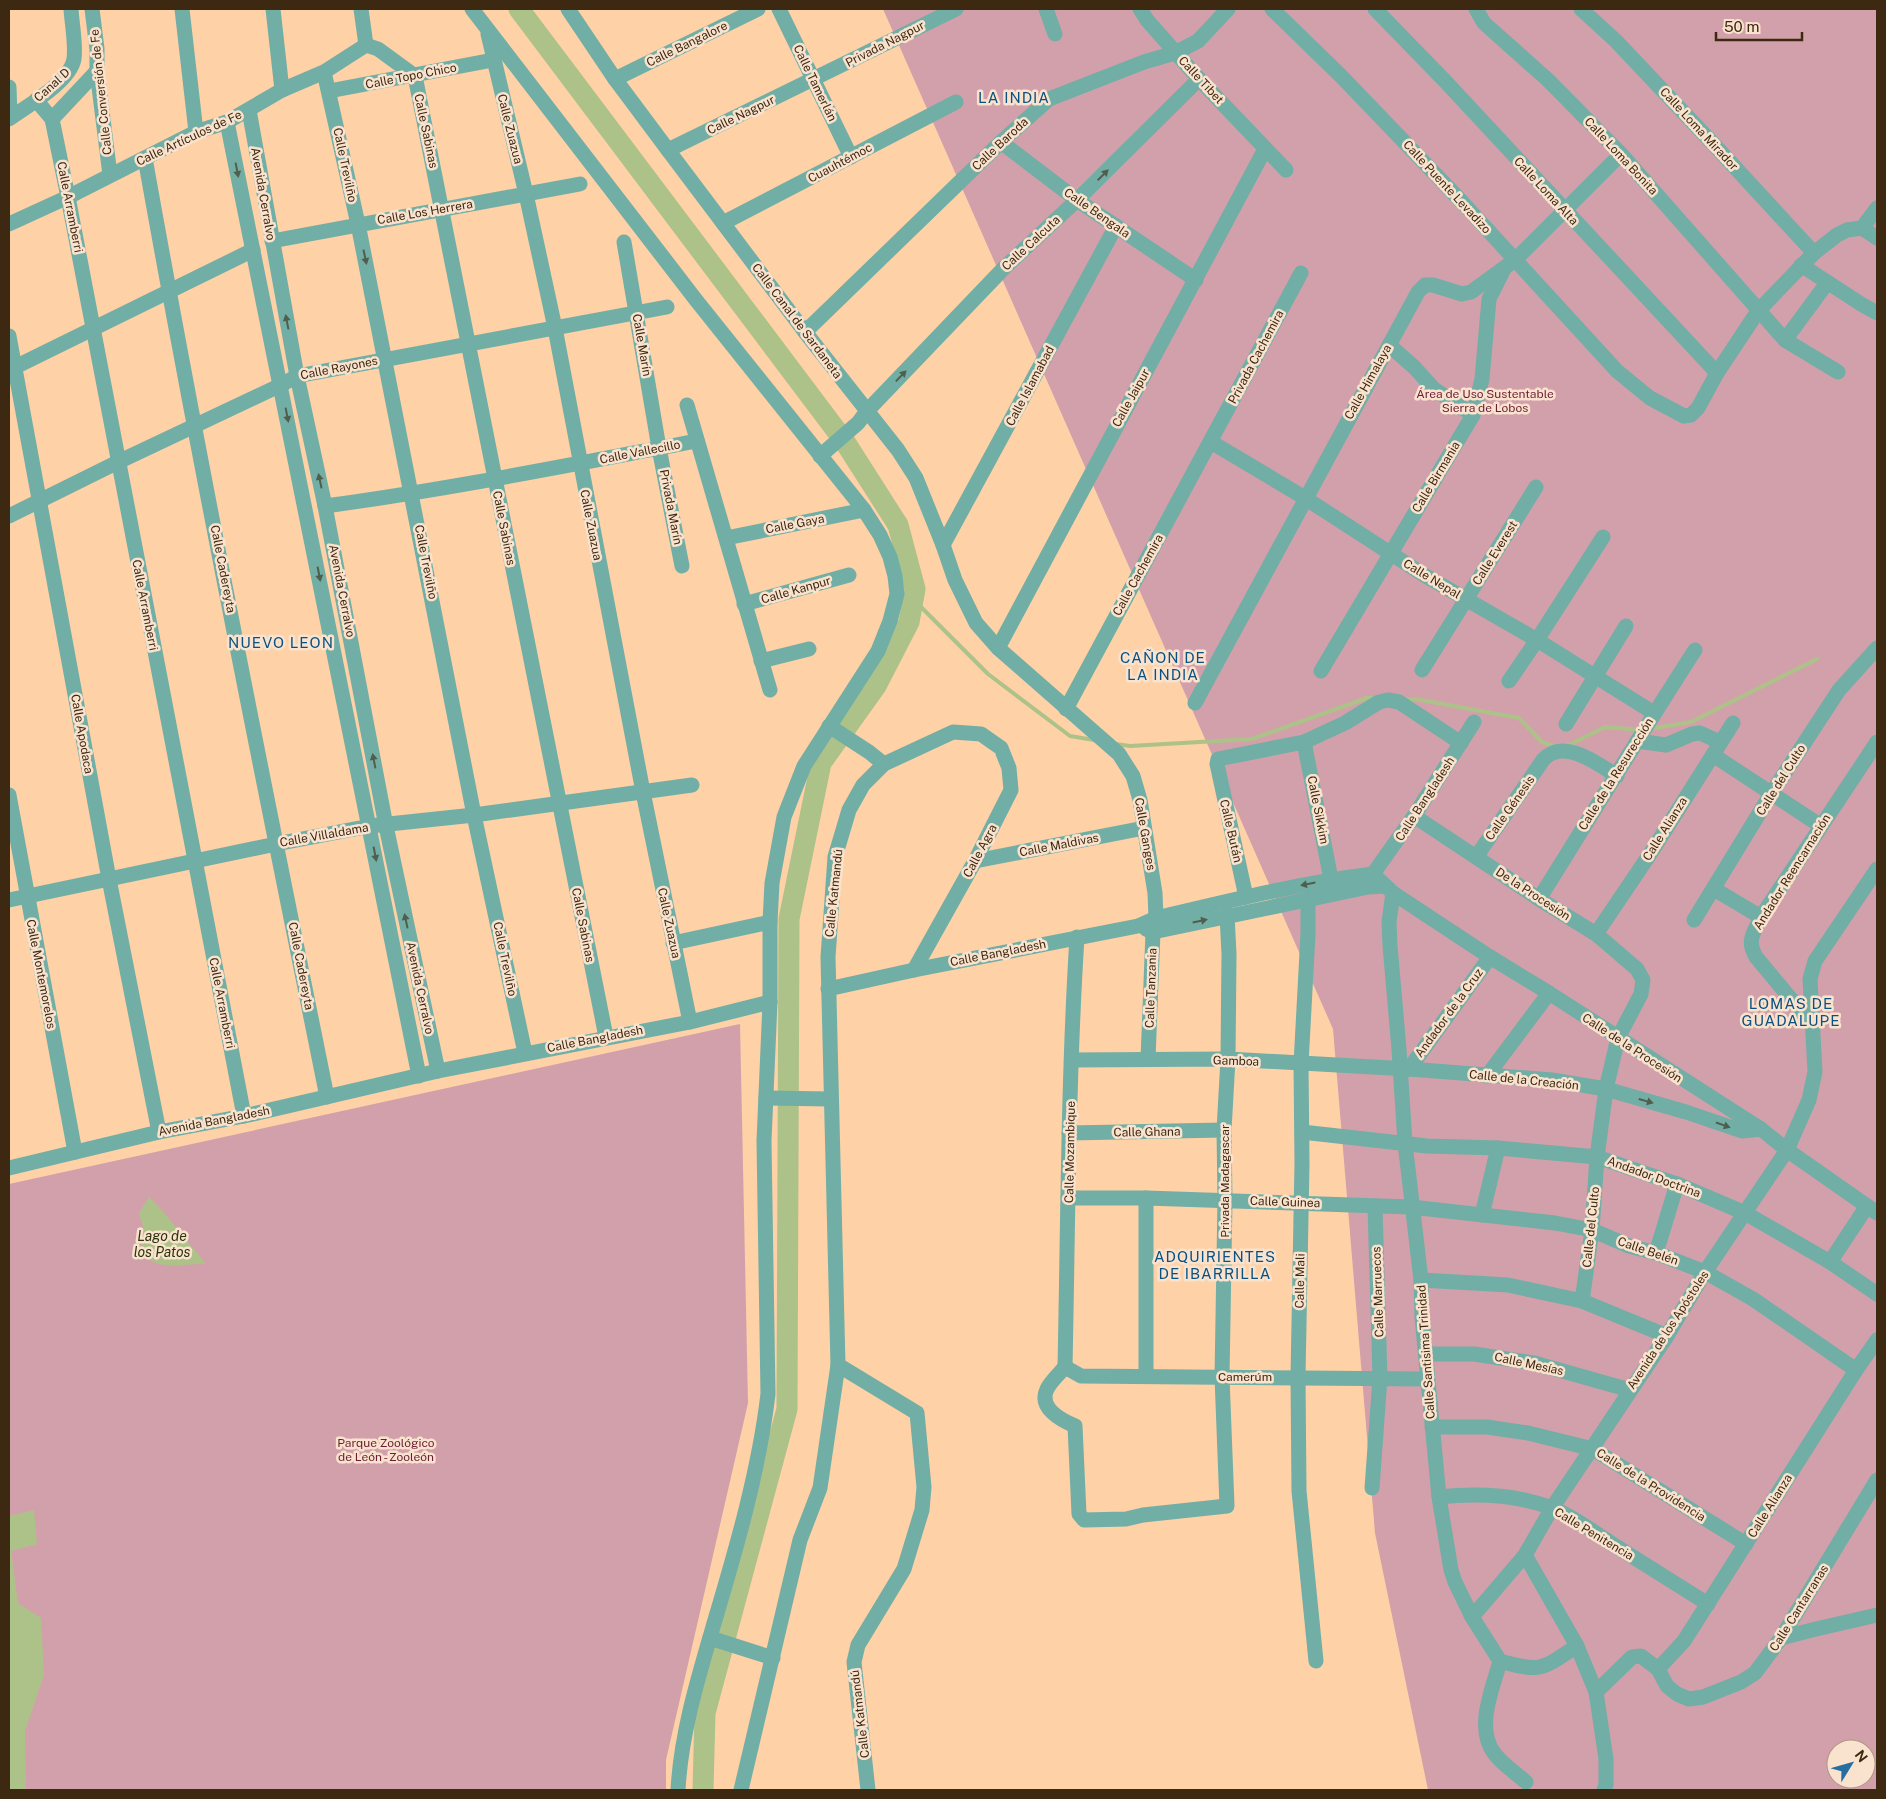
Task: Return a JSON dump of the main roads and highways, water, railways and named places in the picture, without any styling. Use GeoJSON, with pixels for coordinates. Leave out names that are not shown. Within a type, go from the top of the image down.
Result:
{"type":"FeatureCollection","features":[{"type":"Feature","properties":{"kind":"water","name":"Lago de los Patos"},"geometry":{"type":"Polygon","coordinates":[[[149,1197],[206,1264],[163,1265],[148,1259],[140,1252],[144,1230],[139,1213],[149,1197]]]}},
{"type":"Feature","properties":{"kind":"water"},"geometry":{"type":"Polygon","coordinates":[[[34,1510],[37,1544],[11,1551],[18,1603],[41,1618],[44,1675],[25,1731],[26,1789],[9,1790],[9,1516],[34,1510]]]}},
{"type":"Feature","properties":{"kind":"waterway"},"geometry":{"type":"LineString","coordinates":[[519,9],[845,442],[898,525],[915,589],[909,622],[876,686],[821,763],[789,919],[787,1409],[705,1713],[703,1790]]}},
{"type":"Feature","properties":{"kind":"waterway"},"geometry":{"type":"LineString","coordinates":[[913,599],[988,674],[1070,736],[1094,740]]}},
{"type":"Feature","properties":{"kind":"waterway"},"geometry":{"type":"LineString","coordinates":[[1649,729],[1691,722],[1817,659]]}},
{"type":"Feature","properties":{"kind":"waterway"},"geometry":{"type":"LineString","coordinates":[[1116,744],[1130,746],[1252,739],[1367,698],[1376,698]]}},
{"type":"Feature","properties":{"kind":"waterway"},"geometry":{"type":"LineString","coordinates":[[1406,699],[1421,700],[1519,718],[1542,742],[1556,747]]}},
{"type":"Feature","properties":{"kind":"waterway"},"geometry":{"type":"LineString","coordinates":[[1567,746],[1605,727],[1640,730]]}},
{"type":"Feature","properties":{"kind":"district","name":"LA INDIA"},"geometry":{"type":"Point","coordinates":[1014,98]}},
{"type":"Feature","properties":{"kind":"district","name":"NUEVO LEON"},"geometry":{"type":"Point","coordinates":[281,643]}},
{"type":"Feature","properties":{"kind":"district","name":"CAÑON DE LA INDIA"},"geometry":{"type":"Point","coordinates":[1163,666]}},
{"type":"Feature","properties":{"kind":"district","name":"LOMAS DE GUADALUPE"},"geometry":{"type":"Point","coordinates":[1791,1012]}},
{"type":"Feature","properties":{"kind":"district","name":"ADQUIRIENTES DE IBARRILLA"},"geometry":{"type":"Point","coordinates":[1215,1266]}},
{"type":"Feature","properties":{"kind":"park label","name":"Área de Uso Sustentable Sierra de Lobos"},"geometry":{"type":"Point","coordinates":[1485,401]}},
{"type":"Feature","properties":{"kind":"park label","name":"Parque Zoológico de León - Zooleón"},"geometry":{"type":"Point","coordinates":[386,1450]}}]}
